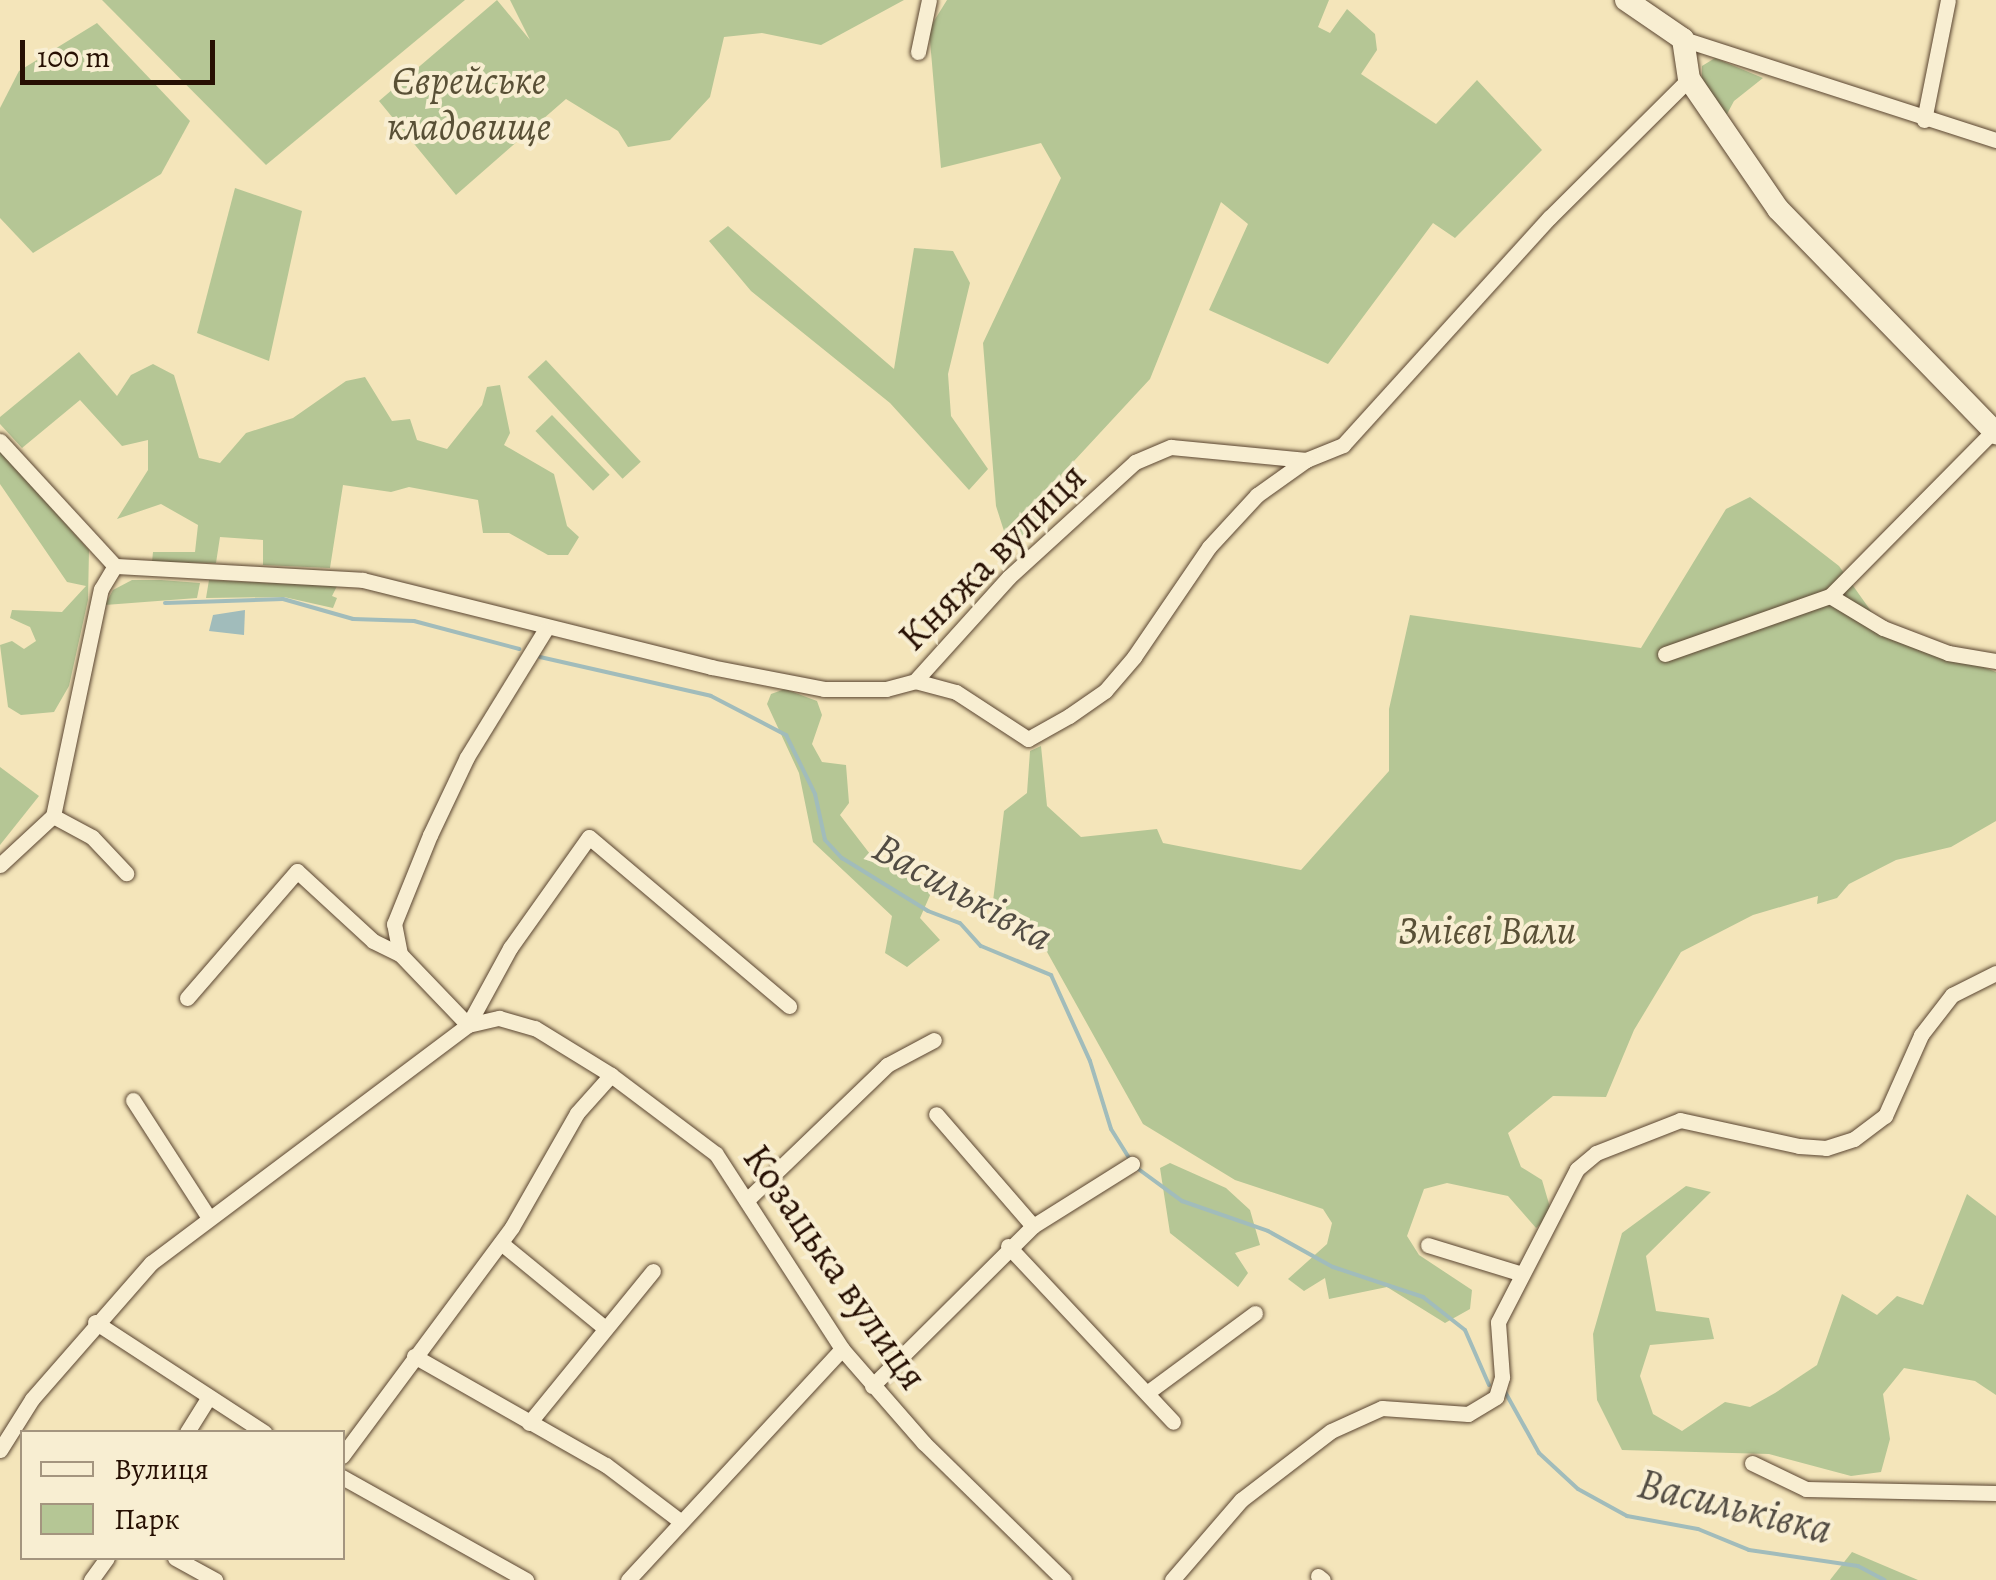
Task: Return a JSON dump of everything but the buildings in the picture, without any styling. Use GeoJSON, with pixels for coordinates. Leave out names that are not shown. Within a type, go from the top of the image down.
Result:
{"type":"FeatureCollection","features":[{"type":"Feature","properties":{"kind":"main road"},"geometry":{"type":"LineString","coordinates":[[1626,0],[1683,39],[1689,79],[1778,209],[1995,432]]}},
{"type":"Feature","properties":{"kind":"street"},"geometry":{"type":"LineString","coordinates":[[918,52],[929,0]]}},
{"type":"Feature","properties":{"kind":"street"},"geometry":{"type":"LineString","coordinates":[[1924,120],[1948,0]]}},
{"type":"Feature","properties":{"kind":"street"},"geometry":{"type":"LineString","coordinates":[[1683,39],[1924,120],[1996,140]]}},
{"type":"Feature","properties":{"kind":"street"},"geometry":{"type":"LineString","coordinates":[[916,682],[956,692],[1028,739],[1105,691],[1209,547],[1257,495],[1306,460],[1343,445],[1549,218],[1689,79]]}},
{"type":"Feature","properties":{"kind":"street"},"geometry":{"type":"LineString","coordinates":[[1665,654],[1830,596],[1862,558],[1908,524],[1995,432]]}},
{"type":"Feature","properties":{"kind":"street"},"geometry":{"type":"LineString","coordinates":[[0,441],[115,566],[102,589],[52,816],[0,866]]}},
{"type":"Feature","properties":{"kind":"street","name":"Княжа вулиця"},"geometry":{"type":"LineString","coordinates":[[115,566],[363,580],[545,630],[824,690],[886,689],[916,682],[1009,577],[1135,462],[1171,447],[1306,460]]}},
{"type":"Feature","properties":{"kind":"street"},"geometry":{"type":"LineString","coordinates":[[1830,596],[1883,628],[1948,653],[1996,660]]}},
{"type":"Feature","properties":{"kind":"street"},"geometry":{"type":"LineString","coordinates":[[400,954],[394,924],[430,835],[466,757],[545,630]]}},
{"type":"Feature","properties":{"kind":"street"},"geometry":{"type":"LineString","coordinates":[[52,816],[92,836],[126,873]]}},
{"type":"Feature","properties":{"kind":"street"},"geometry":{"type":"LineString","coordinates":[[0,1450],[95,1322],[151,1263],[468,1025],[510,948],[589,836],[790,1006]]}},
{"type":"Feature","properties":{"kind":"street"},"geometry":{"type":"LineString","coordinates":[[188,998],[298,871],[373,941],[400,954],[468,1025]]}},
{"type":"Feature","properties":{"kind":"street"},"geometry":{"type":"LineString","coordinates":[[1172,1580],[1242,1500],[1331,1431],[1382,1408],[1468,1414],[1496,1397],[1502,1377],[1498,1322],[1519,1273],[1576,1168],[1628,1136],[1680,1120],[1799,1146],[1826,1148],[1854,1139],[1884,1116],[1921,1035],[1952,995],[1996,973]]}},
{"type":"Feature","properties":{"kind":"street","name":"Козацька вулиця"},"geometry":{"type":"LineString","coordinates":[[468,1025],[499,1018],[535,1028],[611,1075],[716,1154],[842,1349],[872,1386],[1064,1580]]}},
{"type":"Feature","properties":{"kind":"street"},"geometry":{"type":"LineString","coordinates":[[748,1198],[887,1066],[934,1040]]}},
{"type":"Feature","properties":{"kind":"street"},"geometry":{"type":"LineString","coordinates":[[345,1452],[501,1244],[577,1113],[611,1075]]}},
{"type":"Feature","properties":{"kind":"street"},"geometry":{"type":"LineString","coordinates":[[134,1100],[209,1218]]}},
{"type":"Feature","properties":{"kind":"street"},"geometry":{"type":"LineString","coordinates":[[936,1114],[1033,1226]]}},
{"type":"Feature","properties":{"kind":"street"},"geometry":{"type":"LineString","coordinates":[[872,1386],[1008,1246],[1132,1164]]}},
{"type":"Feature","properties":{"kind":"street"},"geometry":{"type":"LineString","coordinates":[[501,1244],[605,1328]]}},
{"type":"Feature","properties":{"kind":"street"},"geometry":{"type":"LineString","coordinates":[[1008,1246],[1052,1300],[1148,1392],[1172,1422]]}},
{"type":"Feature","properties":{"kind":"street"},"geometry":{"type":"LineString","coordinates":[[1428,1246],[1519,1273]]}},
{"type":"Feature","properties":{"kind":"street"},"geometry":{"type":"LineString","coordinates":[[529,1423],[653,1271]]}},
{"type":"Feature","properties":{"kind":"street"},"geometry":{"type":"LineString","coordinates":[[1148,1392],[1254,1313]]}},
{"type":"Feature","properties":{"kind":"street"},"geometry":{"type":"LineString","coordinates":[[95,1322],[261,1430]]}},
{"type":"Feature","properties":{"kind":"street"},"geometry":{"type":"LineString","coordinates":[[628,1580],[842,1349]]}},
{"type":"Feature","properties":{"kind":"street"},"geometry":{"type":"LineString","coordinates":[[414,1356],[606,1465],[680,1521]]}},
{"type":"Feature","properties":{"kind":"street"},"geometry":{"type":"LineString","coordinates":[[188,1430],[208,1398]]}},
{"type":"Feature","properties":{"kind":"street"},"geometry":{"type":"LineString","coordinates":[[1752,1463],[1806,1489],[1996,1493]]}},
{"type":"Feature","properties":{"kind":"street"},"geometry":{"type":"LineString","coordinates":[[345,1480],[526,1580]]}},
{"type":"Feature","properties":{"kind":"street"},"geometry":{"type":"LineString","coordinates":[[180,1560],[215,1580]]}},
{"type":"Feature","properties":{"kind":"green space"},"geometry":{"type":"Polygon","coordinates":[[[102,0],[465,0],[266,165],[102,0]]]}},
{"type":"Feature","properties":{"kind":"green space","name":"Єврейське кладовище"},"geometry":{"type":"Polygon","coordinates":[[[497,0],[530,40],[510,0],[904,0],[821,45],[762,33],[724,37],[710,97],[670,140],[628,147],[618,131],[566,99],[456,195],[379,101],[497,0]]]}},
{"type":"Feature","properties":{"kind":"green space"},"geometry":{"type":"Polygon","coordinates":[[[947,0],[1329,0],[1318,27],[1330,33],[1347,9],[1375,34],[1377,50],[1361,74],[1436,124],[1477,80],[1542,150],[1455,238],[1433,223],[1328,364],[1209,310],[1248,224],[1221,202],[1150,379],[1061,475],[1070,493],[1011,553],[996,506],[983,343],[1061,178],[1041,143],[941,168],[929,29],[947,0]]]}},
{"type":"Feature","properties":{"kind":"green space"},"geometry":{"type":"Polygon","coordinates":[[[97,23],[190,121],[161,174],[33,253],[0,218],[0,108],[19,71],[97,23]]]}},
{"type":"Feature","properties":{"kind":"green space"},"geometry":{"type":"Polygon","coordinates":[[[1715,58],[1763,78],[1734,101],[1726,116],[1702,78],[1702,66],[1715,58]]]}},
{"type":"Feature","properties":{"kind":"green space"},"geometry":{"type":"Polygon","coordinates":[[[235,188],[302,211],[269,361],[197,333],[235,188]]]}},
{"type":"Feature","properties":{"kind":"green space"},"geometry":{"type":"Polygon","coordinates":[[[728,226],[894,369],[914,248],[953,251],[970,283],[948,374],[951,416],[988,469],[969,490],[890,403],[751,291],[709,241],[728,226]]]}},
{"type":"Feature","properties":{"kind":"green space"},"geometry":{"type":"Polygon","coordinates":[[[79,352],[117,396],[131,375],[153,364],[174,375],[199,458],[220,463],[246,433],[293,418],[346,381],[365,377],[392,421],[410,419],[417,440],[447,449],[482,405],[487,387],[500,385],[510,433],[504,445],[554,474],[567,526],[579,537],[568,555],[548,555],[509,533],[483,533],[478,500],[409,487],[391,492],[343,485],[330,568],[263,565],[263,540],[220,537],[216,563],[152,562],[153,552],[195,552],[198,525],[161,504],[117,519],[148,470],[148,440],[122,446],[80,400],[22,448],[0,424],[0,417],[79,352]]]}},
{"type":"Feature","properties":{"kind":"green space"},"geometry":{"type":"Polygon","coordinates":[[[546,360],[641,462],[623,479],[528,377],[546,360]]]}},
{"type":"Feature","properties":{"kind":"green space"},"geometry":{"type":"Polygon","coordinates":[[[552,415],[610,475],[593,491],[535,431],[552,415]]]}},
{"type":"Feature","properties":{"kind":"green space"},"geometry":{"type":"Polygon","coordinates":[[[0,451],[89,550],[88,600],[69,686],[54,712],[21,715],[8,707],[0,645],[12,641],[24,649],[36,641],[30,627],[10,618],[12,610],[62,612],[86,586],[67,582],[0,484],[0,451]]]}},
{"type":"Feature","properties":{"kind":"green space","name":"Змієві Вали"},"geometry":{"type":"Polygon","coordinates":[[[1750,497],[1839,566],[1883,628],[1996,672],[1996,821],[1951,847],[1896,860],[1849,884],[1837,898],[1817,904],[1818,896],[1753,915],[1681,952],[1634,1030],[1606,1097],[1553,1096],[1508,1133],[1521,1167],[1542,1180],[1552,1214],[1536,1228],[1508,1196],[1447,1183],[1424,1189],[1407,1236],[1419,1255],[1472,1290],[1470,1309],[1445,1323],[1387,1287],[1329,1299],[1325,1278],[1304,1291],[1288,1279],[1327,1244],[1332,1223],[1323,1209],[1235,1180],[1143,1124],[1037,934],[993,901],[1004,811],[1027,793],[1030,751],[1041,746],[1047,806],[1081,837],[1157,829],[1163,843],[1301,870],[1389,771],[1389,709],[1410,615],[1641,648],[1726,509],[1750,497]]]}},
{"type":"Feature","properties":{"kind":"green space"},"geometry":{"type":"Polygon","coordinates":[[[132,580],[200,583],[197,598],[105,605],[113,590],[132,580]]]}},
{"type":"Feature","properties":{"kind":"green space"},"geometry":{"type":"Polygon","coordinates":[[[209,580],[337,586],[332,596],[337,598],[333,608],[284,597],[206,598],[209,580]]]}},
{"type":"Feature","properties":{"kind":"green space"},"geometry":{"type":"Polygon","coordinates":[[[785,689],[817,701],[822,715],[812,744],[822,762],[846,765],[849,803],[840,815],[870,854],[924,879],[931,893],[920,918],[940,940],[907,967],[885,953],[892,916],[813,842],[799,773],[767,704],[771,694],[785,689]]]}},
{"type":"Feature","properties":{"kind":"green space"},"geometry":{"type":"Polygon","coordinates":[[[0,767],[39,796],[0,845],[0,767]]]}},
{"type":"Feature","properties":{"kind":"green space"},"geometry":{"type":"Polygon","coordinates":[[[1170,1163],[1226,1188],[1250,1210],[1260,1245],[1235,1253],[1248,1273],[1238,1287],[1170,1233],[1160,1168],[1170,1163]]]}},
{"type":"Feature","properties":{"kind":"green space"},"geometry":{"type":"Polygon","coordinates":[[[1686,1186],[1711,1192],[1646,1256],[1656,1311],[1709,1318],[1714,1339],[1650,1345],[1640,1376],[1653,1414],[1682,1431],[1725,1402],[1750,1407],[1775,1393],[1817,1365],[1842,1294],[1877,1315],[1897,1296],[1923,1305],[1967,1194],[1996,1216],[1996,1395],[1975,1381],[1904,1368],[1883,1394],[1890,1439],[1881,1472],[1851,1476],[1769,1454],[1622,1450],[1597,1400],[1593,1334],[1622,1233],[1686,1186]]]}},
{"type":"Feature","properties":{"kind":"green space"},"geometry":{"type":"Polygon","coordinates":[[[1852,1552],[1918,1580],[1830,1580],[1852,1552]]]}},
{"type":"Feature","properties":{"kind":"water"},"geometry":{"type":"Polygon","coordinates":[[[245,610],[244,635],[209,631],[213,615],[245,610]]]}},
{"type":"Feature","properties":{"kind":"waterway","name":"Васильківка"},"geometry":{"type":"LineString","coordinates":[[165,603],[283,599],[353,619],[414,621],[519,649]]}},
{"type":"Feature","properties":{"kind":"waterway","name":"Васильківка"},"geometry":{"type":"LineString","coordinates":[[540,657],[711,696],[786,735],[815,794],[825,840],[842,858],[928,911],[960,923],[981,946],[1051,975],[1090,1061],[1111,1129],[1131,1161]]}},
{"type":"Feature","properties":{"kind":"waterway","name":"Васильківка"},"geometry":{"type":"LineString","coordinates":[[1137,1168],[1182,1201],[1268,1231],[1333,1267],[1423,1297],[1465,1330],[1489,1385]]}},
{"type":"Feature","properties":{"kind":"waterway","name":"Васильківка"},"geometry":{"type":"LineString","coordinates":[[1504,1390],[1539,1453],[1578,1489],[1627,1516],[1698,1529],[1749,1550],[1858,1566],[1884,1580]]}}]}
